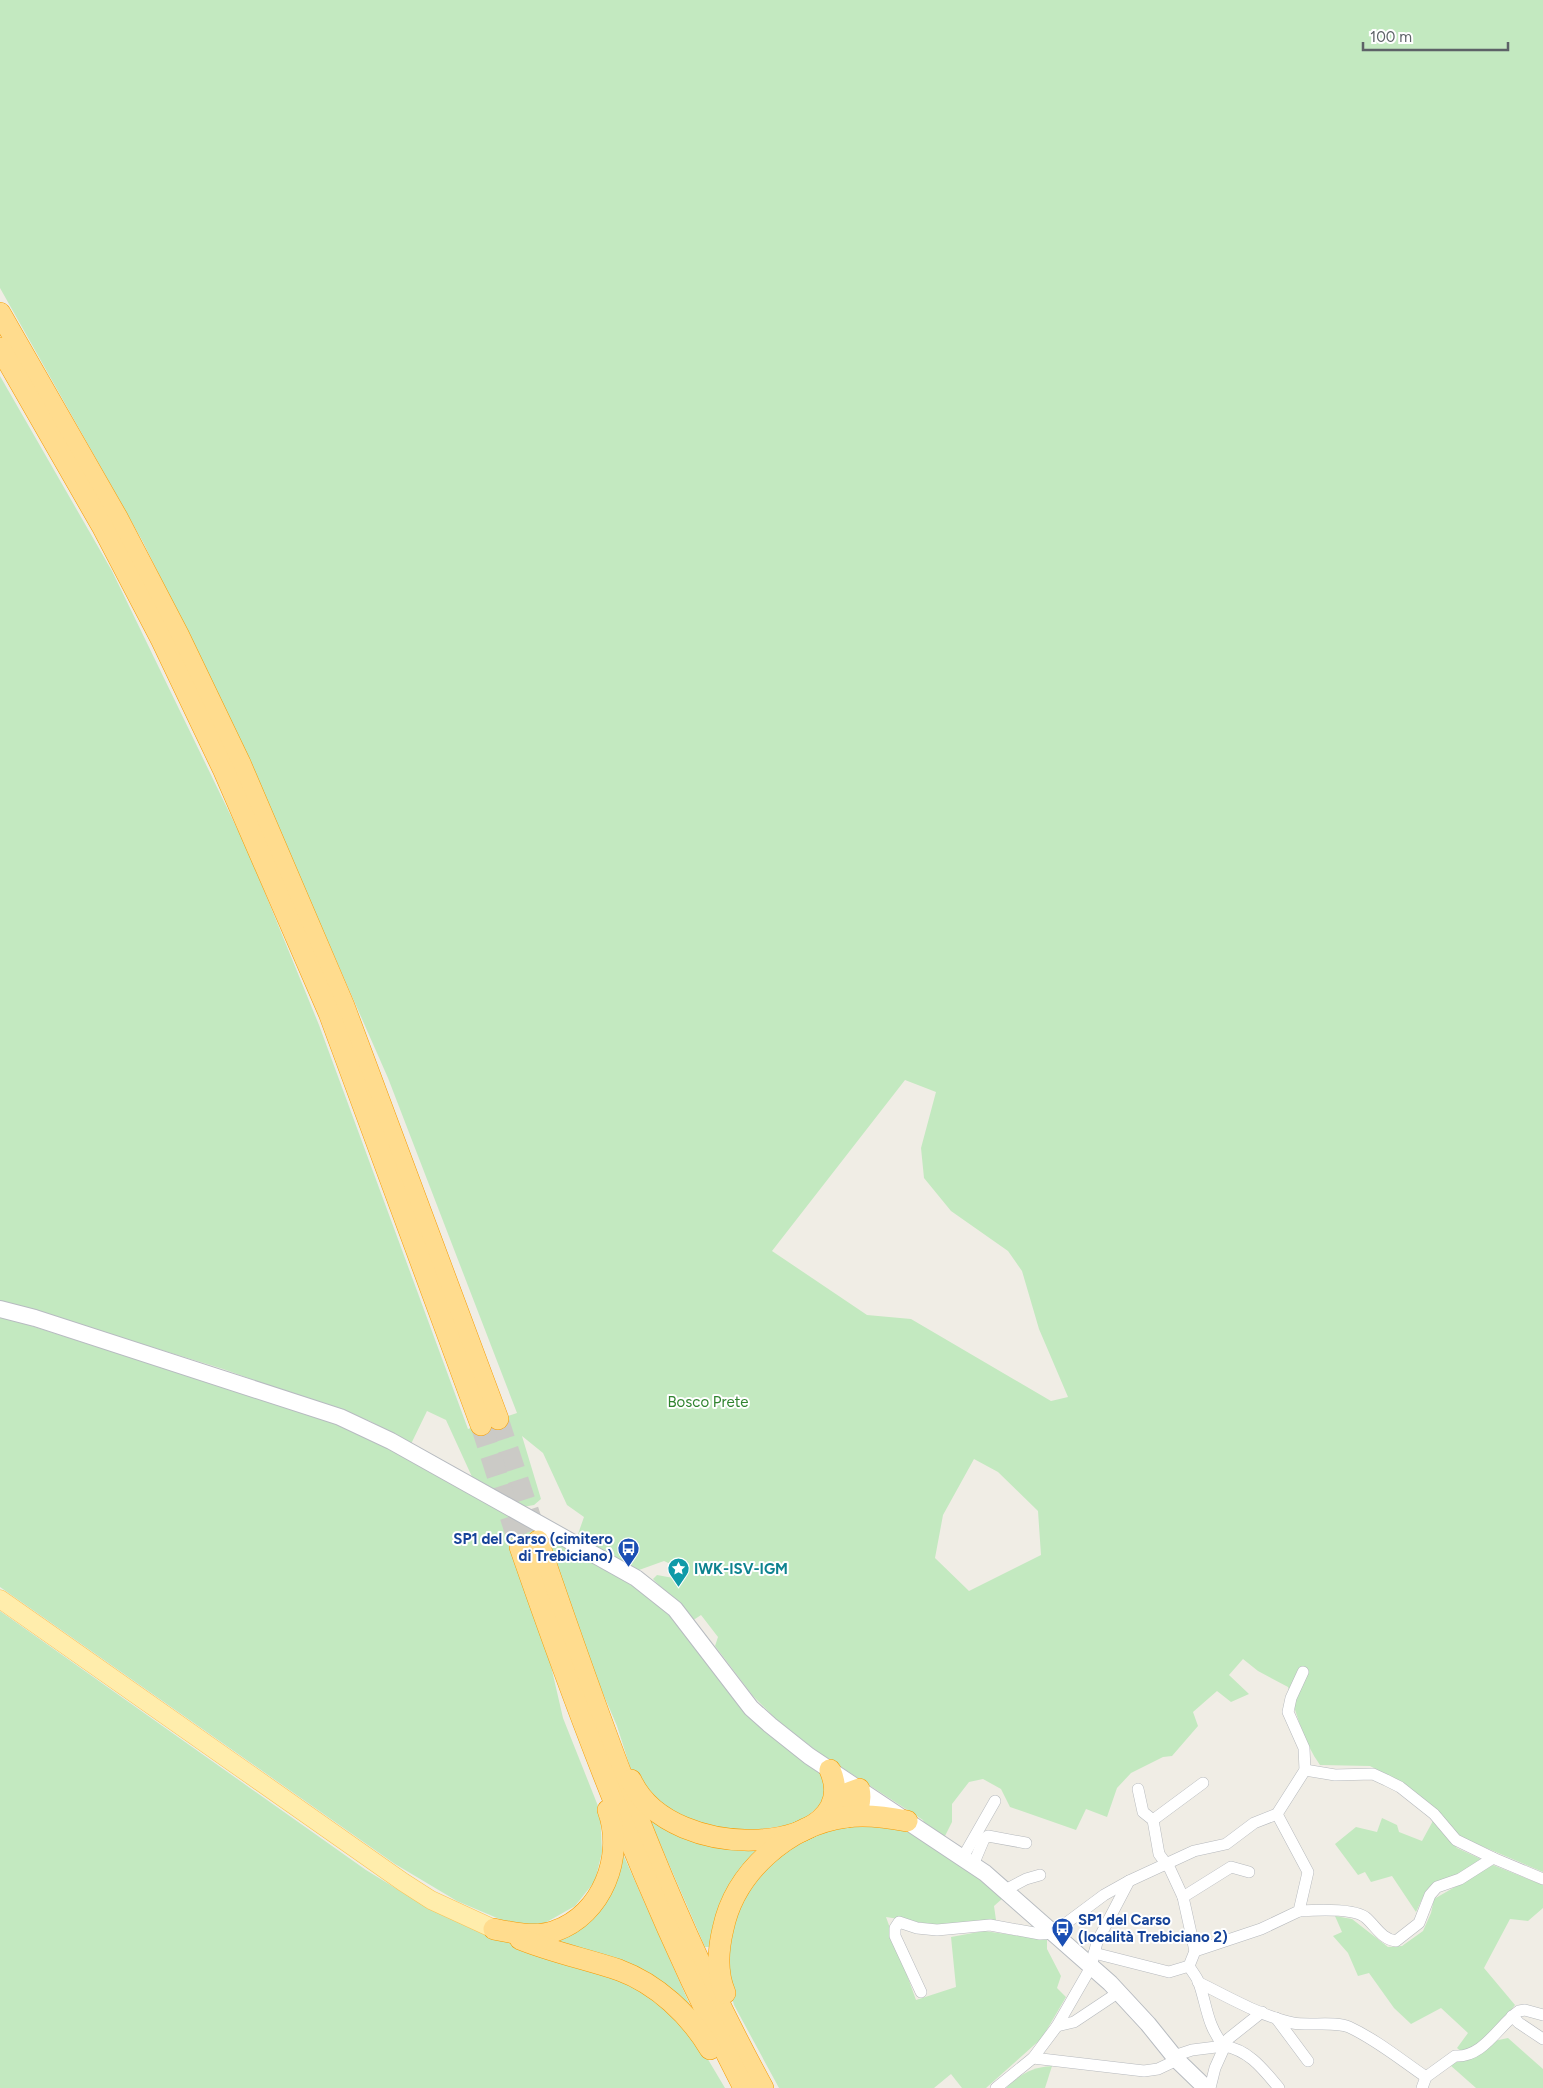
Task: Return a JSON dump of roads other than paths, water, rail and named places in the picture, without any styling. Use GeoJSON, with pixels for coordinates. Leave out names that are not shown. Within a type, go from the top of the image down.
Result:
{"type":"FeatureCollection","features":[{"type":"Feature","properties":{"kind":"highway"},"geometry":{"type":"LineString","coordinates":[[0,313],[118,519],[178,634],[240,763],[344,1006],[490,1422],[328,1013],[224,771],[162,642],[102,526],[0,348]]}},
{"type":"Feature","properties":{"kind":"highway"},"geometry":{"type":"LineString","coordinates":[[529,1544],[650,1890],[698,2000],[744,2088]]}},
{"type":"Feature","properties":{"kind":"highway"},"geometry":{"type":"LineString","coordinates":[[569,1659],[602,1705],[633,1784],[659,1813],[680,1826],[718,1839],[756,1841],[805,1830]]}},
{"type":"Feature","properties":{"kind":"highway"},"geometry":{"type":"LineString","coordinates":[[494,1929],[540,1934],[554,1932],[570,1924],[595,1900],[609,1870],[613,1849],[610,1815],[576,1721],[569,1659]]}},
{"type":"Feature","properties":{"kind":"highway"},"geometry":{"type":"LineString","coordinates":[[569,1659],[647,1842],[720,2004],[763,2088]]}},
{"type":"Feature","properties":{"kind":"highway"},"geometry":{"type":"LineString","coordinates":[[830,1770],[840,1809]]}},
{"type":"Feature","properties":{"kind":"highway"},"geometry":{"type":"LineString","coordinates":[[840,1809],[840,1796],[859,1789]]}},
{"type":"Feature","properties":{"kind":"highway"},"geometry":{"type":"LineString","coordinates":[[770,2088],[749,2048],[720,1981],[719,1955],[721,1936],[729,1908],[747,1876],[776,1847],[805,1830],[822,1817],[840,1809],[906,1821]]}},
{"type":"Feature","properties":{"kind":"highway"},"geometry":{"type":"LineString","coordinates":[[494,1929],[541,1947],[621,1971],[663,1996],[687,2016],[698,2030],[733,2088]]}},
{"type":"Feature","properties":{"kind":"main road"},"geometry":{"type":"LineString","coordinates":[[0,1309],[43,1320],[319,1409],[390,1440],[597,1556],[661,1596],[682,1617],[760,1717],[789,1742],[968,1861],[1005,1890],[1052,1933],[1092,1960],[1175,2058],[1206,2088]]}},
{"type":"Feature","properties":{"kind":"main road"},"geometry":{"type":"LineString","coordinates":[[0,1599],[410,1886],[431,1900],[494,1929]]}},
{"type":"Feature","properties":{"kind":"street"},"geometry":{"type":"LineString","coordinates":[[921,1992],[895,1936],[895,1928],[899,1922],[918,1928],[937,1930],[990,1925],[1040,1934],[1052,1933],[1104,1895],[1129,1880],[1194,1851],[1226,1844],[1254,1823],[1277,1814],[1305,1770],[1304,1748],[1288,1712],[1291,1698],[1303,1672]]}},
{"type":"Feature","properties":{"kind":"street"},"geometry":{"type":"LineString","coordinates":[[1305,1770],[1335,1775],[1373,1774],[1400,1787],[1434,1814],[1456,1840],[1492,1858],[1543,1879]]}},
{"type":"Feature","properties":{"kind":"street"},"geometry":{"type":"LineString","coordinates":[[1153,1820],[1203,1783]]}},
{"type":"Feature","properties":{"kind":"street"},"geometry":{"type":"LineString","coordinates":[[1138,1789],[1143,1812],[1153,1820],[1159,1854],[1170,1869],[1183,1896],[1195,1951],[1189,1966]]}},
{"type":"Feature","properties":{"kind":"street"},"geometry":{"type":"LineString","coordinates":[[968,1861],[995,1801]]}},
{"type":"Feature","properties":{"kind":"street"},"geometry":{"type":"LineString","coordinates":[[1277,1814],[1308,1872],[1299,1911]]}},
{"type":"Feature","properties":{"kind":"street"},"geometry":{"type":"LineString","coordinates":[[968,1861],[988,1836],[1026,1842]]}},
{"type":"Feature","properties":{"kind":"street"},"geometry":{"type":"LineString","coordinates":[[1195,1951],[1261,1929],[1299,1911],[1354,1912],[1366,1917],[1386,1938],[1396,1941],[1420,1923],[1430,1895],[1437,1887],[1460,1879],[1492,1858]]}},
{"type":"Feature","properties":{"kind":"street"},"geometry":{"type":"LineString","coordinates":[[1183,1896],[1231,1867],[1249,1872]]}},
{"type":"Feature","properties":{"kind":"street"},"geometry":{"type":"LineString","coordinates":[[1005,1890],[1040,1874]]}},
{"type":"Feature","properties":{"kind":"street"},"geometry":{"type":"LineString","coordinates":[[996,2088],[1034,2058],[1057,2026],[1092,1960],[1097,1942],[1129,1880]]}},
{"type":"Feature","properties":{"kind":"street"},"geometry":{"type":"LineString","coordinates":[[1092,1960],[1169,1972],[1189,1966]]}},
{"type":"Feature","properties":{"kind":"street"},"geometry":{"type":"LineString","coordinates":[[1189,1966],[1198,1982],[1209,2023],[1224,2046]]}},
{"type":"Feature","properties":{"kind":"street"},"geometry":{"type":"LineString","coordinates":[[1198,1982],[1276,2018],[1293,2023],[1349,2027],[1385,2048],[1424,2082],[1455,2056],[1465,2057],[1478,2049],[1512,2016],[1525,2010],[1543,2015]]}},
{"type":"Feature","properties":{"kind":"street"},"geometry":{"type":"LineString","coordinates":[[1057,2026],[1074,2022],[1119,1992]]}},
{"type":"Feature","properties":{"kind":"street"},"geometry":{"type":"LineString","coordinates":[[1210,2088],[1224,2046],[1238,2030],[1253,2021],[1262,2012]]}},
{"type":"Feature","properties":{"kind":"street"},"geometry":{"type":"LineString","coordinates":[[1512,2016],[1518,2023],[1543,2039]]}},
{"type":"Feature","properties":{"kind":"street"},"geometry":{"type":"LineString","coordinates":[[1276,2018],[1308,2061]]}},
{"type":"Feature","properties":{"kind":"street"},"geometry":{"type":"LineString","coordinates":[[1034,2058],[1144,2071],[1158,2069],[1192,2050],[1224,2046],[1236,2048],[1252,2058],[1279,2088]]}},
{"type":"Feature","properties":{"kind":"tunnel"},"geometry":{"type":"LineString","coordinates":[[498,1419],[536,1534]]}},
{"type":"Feature","properties":{"kind":"tunnel"},"geometry":{"type":"LineString","coordinates":[[481,1425],[520,1547]]}},
{"type":"Feature","properties":{"kind":"place","name":"SP1 del Carso (cimitero di Trebiciano)"},"geometry":{"type":"Point","coordinates":[629,1567]}},
{"type":"Feature","properties":{"kind":"place","name":"IWK-ISV-IGM"},"geometry":{"type":"Point","coordinates":[678,1588]}},
{"type":"Feature","properties":{"kind":"place","name":"SP1 del Carso (località Trebiciano 2)"},"geometry":{"type":"Point","coordinates":[1062,1948]}},
{"type":"Feature","properties":{"kind":"park label","name":"Bosco Prete"},"geometry":{"type":"Point","coordinates":[708,1402]}}]}
